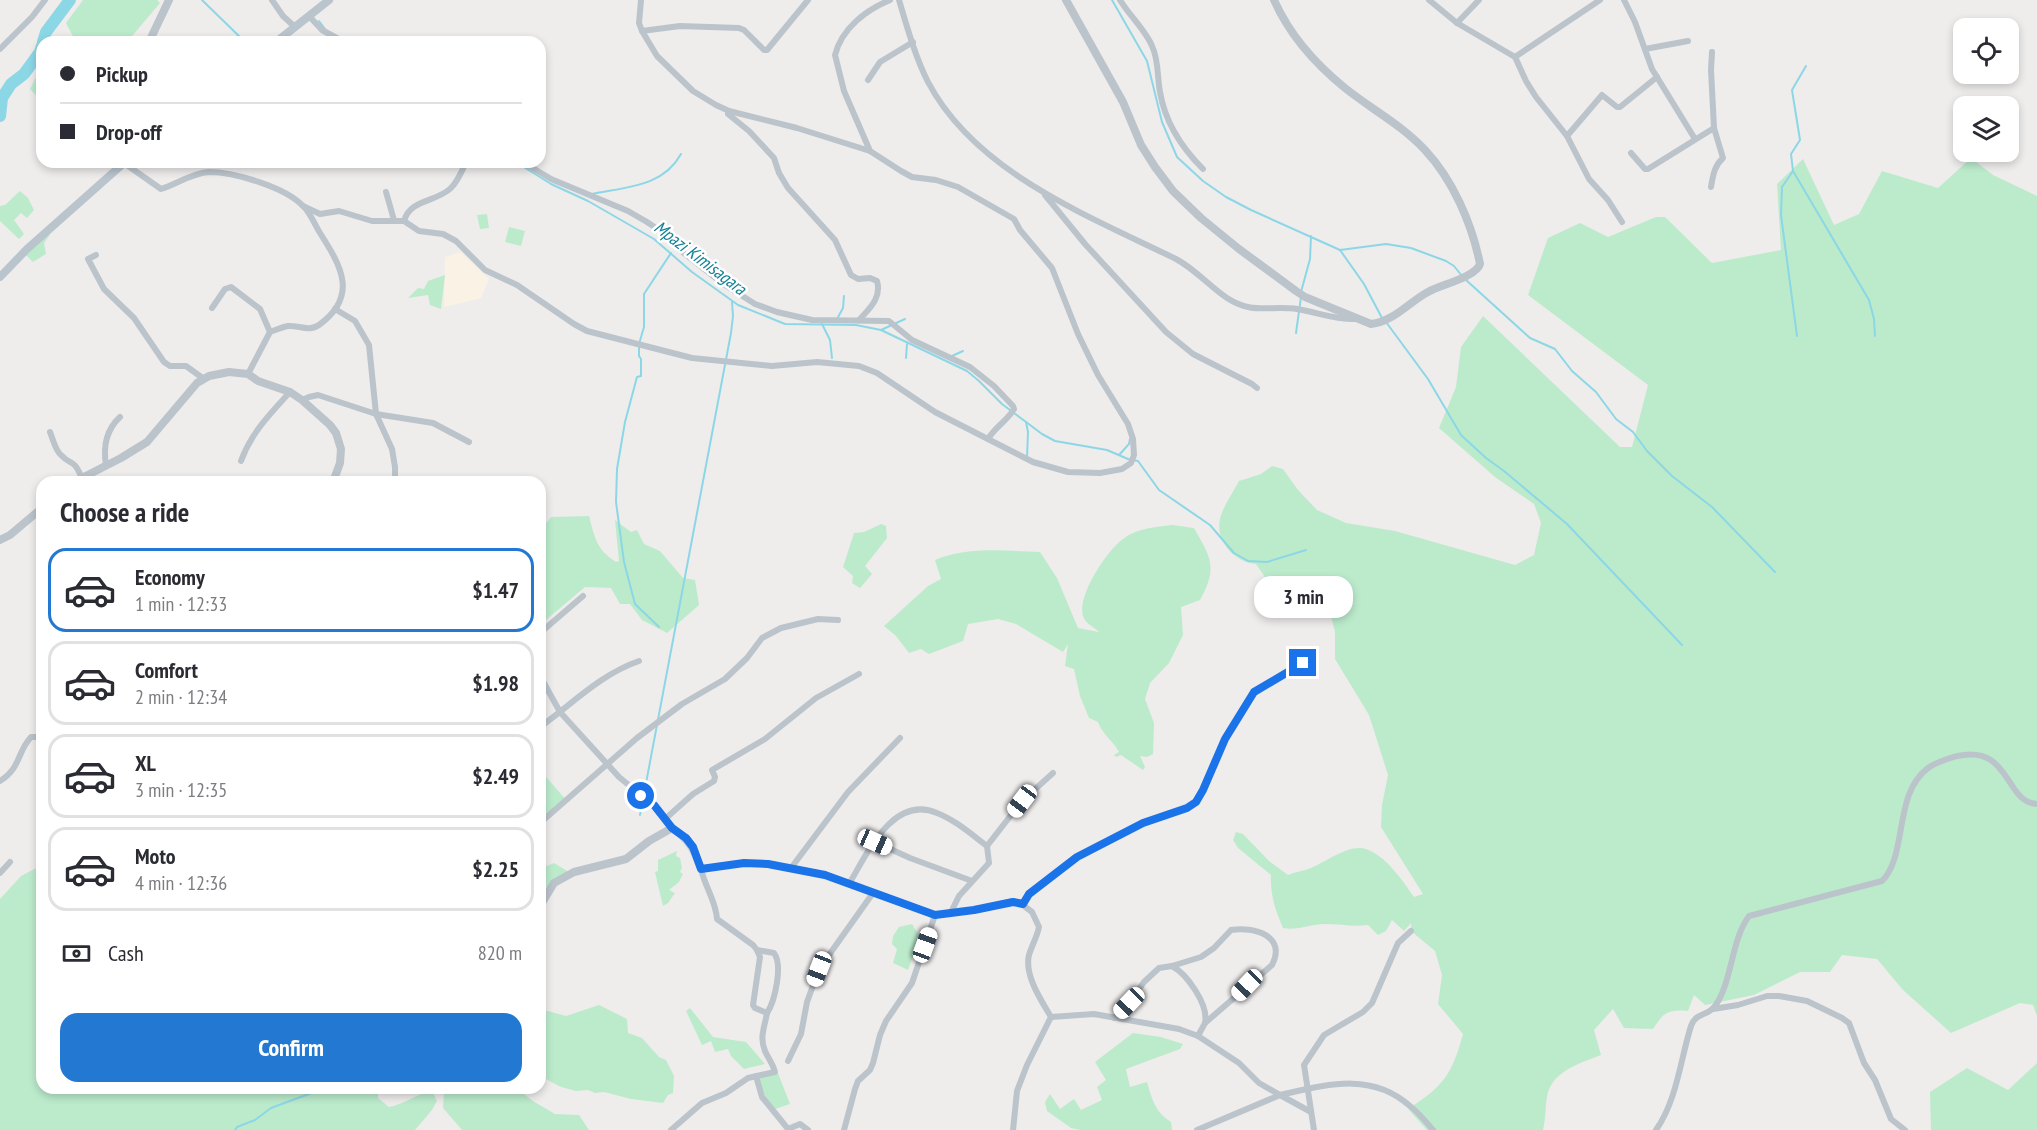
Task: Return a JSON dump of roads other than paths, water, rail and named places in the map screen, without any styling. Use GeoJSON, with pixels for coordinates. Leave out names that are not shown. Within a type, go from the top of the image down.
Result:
{"type":"FeatureCollection","features":[{"type":"Feature","properties":{"kind":"main road"},"geometry":{"type":"LineString","coordinates":[[284,36],[329,0]]}},
{"type":"Feature","properties":{"kind":"main road"},"geometry":{"type":"LineString","coordinates":[[0,277],[27,249],[118,168]]}},
{"type":"Feature","properties":{"kind":"street"},"geometry":{"type":"LineString","coordinates":[[0,49],[32,17],[45,0]]}},
{"type":"Feature","properties":{"kind":"street"},"geometry":{"type":"LineString","coordinates":[[152,36],[169,0]]}},
{"type":"Feature","properties":{"kind":"street"},"geometry":{"type":"LineString","coordinates":[[273,0],[283,16],[295,27]]}},
{"type":"Feature","properties":{"kind":"street"},"geometry":{"type":"LineString","coordinates":[[133,168],[161,189],[186,178],[212,172],[260,181],[320,214],[336,211],[372,221],[404,221],[419,231],[443,234],[456,242],[485,270],[517,285],[587,331],[692,358],[772,366],[817,362],[859,366],[877,373],[935,412],[1033,462],[1068,472],[1100,473],[1122,469],[1132,460],[1133,439],[1128,424],[1098,375],[1078,334],[1052,268],[1020,230],[1014,219],[958,187],[936,180],[912,177],[870,151],[796,128],[729,111],[693,91],[657,56],[642,31],[639,13],[641,0]]}},
{"type":"Feature","properties":{"kind":"street"},"geometry":{"type":"LineString","coordinates":[[642,31],[680,26],[739,28],[744,30],[764,50],[767,50],[808,0]]}},
{"type":"Feature","properties":{"kind":"street"},"geometry":{"type":"LineString","coordinates":[[870,151],[844,91],[835,55],[846,33],[863,14],[890,0]]}},
{"type":"Feature","properties":{"kind":"street"},"geometry":{"type":"LineString","coordinates":[[899,0],[932,89],[962,128],[1011,173],[1115,231],[1180,262],[1228,298],[1258,310],[1296,309],[1342,319],[1358,319]]}},
{"type":"Feature","properties":{"kind":"street"},"geometry":{"type":"LineString","coordinates":[[1066,0],[1123,102],[1142,144],[1155,167],[1173,191],[1232,243],[1305,297],[1371,324],[1384,322],[1427,292],[1474,273],[1480,264],[1476,243],[1463,210],[1444,176],[1425,150],[1397,125],[1345,89],[1316,63],[1301,47],[1284,22],[1274,0]]}},
{"type":"Feature","properties":{"kind":"street"},"geometry":{"type":"LineString","coordinates":[[1120,0],[1152,45],[1164,112],[1190,156],[1203,168]]}},
{"type":"Feature","properties":{"kind":"street"},"geometry":{"type":"LineString","coordinates":[[1429,0],[1457,23],[1515,57],[1536,97],[1567,136],[1589,179],[1608,200],[1622,222]]}},
{"type":"Feature","properties":{"kind":"street"},"geometry":{"type":"LineString","coordinates":[[1457,23],[1479,0]]}},
{"type":"Feature","properties":{"kind":"street"},"geometry":{"type":"LineString","coordinates":[[1515,57],[1600,0]]}},
{"type":"Feature","properties":{"kind":"street"},"geometry":{"type":"LineString","coordinates":[[1624,0],[1657,77],[1695,140]]}},
{"type":"Feature","properties":{"kind":"street"},"geometry":{"type":"LineString","coordinates":[[309,16],[322,30],[333,36]]}},
{"type":"Feature","properties":{"kind":"street"},"geometry":{"type":"LineString","coordinates":[[868,80],[880,62],[913,42]]}},
{"type":"Feature","properties":{"kind":"street"},"geometry":{"type":"LineString","coordinates":[[1645,49],[1688,42]]}},
{"type":"Feature","properties":{"kind":"street"},"geometry":{"type":"LineString","coordinates":[[1711,187],[1714,170],[1723,158],[1714,128],[1712,52]]}},
{"type":"Feature","properties":{"kind":"street"},"geometry":{"type":"LineString","coordinates":[[1567,136],[1602,94],[1617,107],[1657,77]]}},
{"type":"Feature","properties":{"kind":"street"},"geometry":{"type":"LineString","coordinates":[[729,111],[728,114],[749,131],[769,152],[788,188],[835,240],[851,274],[858,279],[870,278],[878,281],[877,297],[859,320]]}},
{"type":"Feature","properties":{"kind":"street"},"geometry":{"type":"LineString","coordinates":[[1631,153],[1648,170],[1714,128]]}},
{"type":"Feature","properties":{"kind":"street"},"geometry":{"type":"LineString","coordinates":[[404,221],[406,213],[417,205],[440,196],[452,188],[463,168]]}},
{"type":"Feature","properties":{"kind":"street"},"geometry":{"type":"LineString","coordinates":[[533,168],[551,179],[628,211],[647,222],[722,283],[755,304],[789,316],[812,320],[890,321],[912,339],[960,361],[994,386],[1009,401],[1014,410],[996,427],[988,439]]}},
{"type":"Feature","properties":{"kind":"street"},"geometry":{"type":"LineString","coordinates":[[386,192],[394,220]]}},
{"type":"Feature","properties":{"kind":"street"},"geometry":{"type":"LineString","coordinates":[[1042,192],[1084,244],[1166,332],[1193,354],[1257,388]]}},
{"type":"Feature","properties":{"kind":"street"},"geometry":{"type":"LineString","coordinates":[[248,374],[270,332],[288,326],[312,328],[335,309],[344,288],[334,254],[303,206]]}},
{"type":"Feature","properties":{"kind":"street"},"geometry":{"type":"LineString","coordinates":[[96,255],[87,259],[104,289],[134,318],[164,362],[170,366],[186,366],[204,378]]}},
{"type":"Feature","properties":{"kind":"street"},"geometry":{"type":"LineString","coordinates":[[212,308],[225,290],[231,287],[260,309],[270,332]]}},
{"type":"Feature","properties":{"kind":"street"},"geometry":{"type":"LineString","coordinates":[[335,309],[355,321],[369,345],[376,414],[392,449],[395,476]]}},
{"type":"Feature","properties":{"kind":"street"},"geometry":{"type":"LineString","coordinates":[[84,476],[147,442],[197,383],[204,378],[224,372],[248,374],[258,381],[290,392],[302,400],[336,433],[341,449],[341,460],[335,476]]}},
{"type":"Feature","properties":{"kind":"street"},"geometry":{"type":"LineString","coordinates":[[242,461],[250,439],[290,392]]}},
{"type":"Feature","properties":{"kind":"street"},"geometry":{"type":"LineString","coordinates":[[302,400],[318,395],[376,414],[427,421],[469,442]]}},
{"type":"Feature","properties":{"kind":"street"},"geometry":{"type":"LineString","coordinates":[[106,465],[107,437],[120,417]]}},
{"type":"Feature","properties":{"kind":"street"},"geometry":{"type":"LineString","coordinates":[[50,432],[58,452],[74,462],[77,476]]}},
{"type":"Feature","properties":{"kind":"street"},"geometry":{"type":"LineString","coordinates":[[0,540],[36,513]]}},
{"type":"Feature","properties":{"kind":"street"},"geometry":{"type":"LineString","coordinates":[[546,628],[583,596]]}},
{"type":"Feature","properties":{"kind":"street"},"geometry":{"type":"LineString","coordinates":[[546,818],[637,738],[673,711],[725,679],[747,658],[762,638],[781,628],[819,619],[838,620]]}},
{"type":"Feature","properties":{"kind":"street"},"geometry":{"type":"LineString","coordinates":[[546,723],[603,678],[639,661]]}},
{"type":"Feature","properties":{"kind":"street"},"geometry":{"type":"LineString","coordinates":[[1023,904],[1029,894],[1077,857],[1143,823],[1187,808],[1196,802],[1225,739],[1254,692],[1303,663]]}},
{"type":"Feature","properties":{"kind":"street"},"geometry":{"type":"LineString","coordinates":[[665,819],[693,794],[716,779],[712,770],[765,739],[816,698],[859,674]]}},
{"type":"Feature","properties":{"kind":"street"},"geometry":{"type":"LineString","coordinates":[[546,686],[561,712],[628,786],[654,805],[672,828],[686,838],[693,847],[706,888],[714,900],[717,919],[757,950],[760,957],[753,1005],[767,1013]]}},
{"type":"Feature","properties":{"kind":"street"},"geometry":{"type":"LineString","coordinates":[[0,781],[12,773],[27,742],[31,737],[36,737]]}},
{"type":"Feature","properties":{"kind":"street"},"geometry":{"type":"LineString","coordinates":[[791,868],[848,792],[900,738]]}},
{"type":"Feature","properties":{"kind":"street"},"geometry":{"type":"LineString","coordinates":[[1713,1009],[1741,931],[1749,916],[1876,884],[1889,874],[1911,790],[1919,776],[1939,761],[1970,753],[1983,755],[1994,762],[2021,796],[2031,804],[2037,804]]}},
{"type":"Feature","properties":{"kind":"street"},"geometry":{"type":"LineString","coordinates":[[950,914],[959,896],[989,863],[987,846],[1022,801],[1053,773]]}},
{"type":"Feature","properties":{"kind":"street"},"geometry":{"type":"LineString","coordinates":[[849,884],[889,822],[906,811],[921,808],[936,812],[987,846]]}},
{"type":"Feature","properties":{"kind":"street"},"geometry":{"type":"LineString","coordinates":[[546,896],[554,883],[574,872],[626,859],[672,828]]}},
{"type":"Feature","properties":{"kind":"street"},"geometry":{"type":"LineString","coordinates":[[875,842],[972,881]]}},
{"type":"Feature","properties":{"kind":"street"},"geometry":{"type":"LineString","coordinates":[[0,873],[10,862]]}},
{"type":"Feature","properties":{"kind":"street"},"geometry":{"type":"LineString","coordinates":[[701,869],[744,863],[791,868],[825,875],[935,915],[1013,902],[1023,904],[1037,919],[1039,927],[1028,966],[1039,997],[1051,1017]]}},
{"type":"Feature","properties":{"kind":"street"},"geometry":{"type":"LineString","coordinates":[[788,1061],[801,1034],[807,1002],[819,969],[873,893]]}},
{"type":"Feature","properties":{"kind":"street"},"geometry":{"type":"LineString","coordinates":[[844,1130],[858,1081],[870,1070],[886,1021],[912,983],[935,915]]}},
{"type":"Feature","properties":{"kind":"street"},"geometry":{"type":"LineString","coordinates":[[1114,1018],[1152,974],[1160,968],[1201,957],[1214,948],[1231,930],[1256,930],[1269,936],[1274,944],[1276,957],[1272,965],[1204,1023],[1198,1036]]}},
{"type":"Feature","properties":{"kind":"street"},"geometry":{"type":"LineString","coordinates":[[1314,1130],[1304,1065],[1318,1041],[1335,1027],[1363,1012],[1372,1003],[1398,943],[1411,931]]}},
{"type":"Feature","properties":{"kind":"street"},"geometry":{"type":"LineString","coordinates":[[671,1130],[696,1107],[726,1093],[748,1078],[775,1072],[764,1048],[762,1036],[767,1013],[774,1003],[778,962],[774,953],[757,950]]}},
{"type":"Feature","properties":{"kind":"street"},"geometry":{"type":"LineString","coordinates":[[1172,966],[1187,976],[1191,983],[1204,1007],[1204,1023]]}},
{"type":"Feature","properties":{"kind":"street"},"geometry":{"type":"LineString","coordinates":[[1656,1130],[1667,1112],[1674,1092],[1694,1019],[1713,1009],[1738,1005],[1767,996],[1806,1001],[1849,1023],[1864,1063],[1875,1080],[1891,1119],[1905,1130]]}},
{"type":"Feature","properties":{"kind":"street"},"geometry":{"type":"LineString","coordinates":[[1051,1017],[1082,1013],[1155,1023],[1198,1036],[1239,1063],[1259,1083],[1311,1112]]}},
{"type":"Feature","properties":{"kind":"street"},"geometry":{"type":"LineString","coordinates":[[1013,1130],[1017,1091],[1051,1017]]}},
{"type":"Feature","properties":{"kind":"street"},"geometry":{"type":"LineString","coordinates":[[756,1076],[762,1097],[788,1129],[800,1124],[808,1130]]}},
{"type":"Feature","properties":{"kind":"street"},"geometry":{"type":"LineString","coordinates":[[1197,1130],[1280,1095],[1343,1082],[1364,1084],[1393,1094],[1410,1105],[1433,1130]]}},
{"type":"Feature","properties":{"kind":"waterway"},"geometry":{"type":"LineString","coordinates":[[45,36],[70,0]]}},
{"type":"Feature","properties":{"kind":"waterway","name":"Mpazi Kimisagara"},"geometry":{"type":"LineString","coordinates":[[202,0],[239,36]]}},
{"type":"Feature","properties":{"kind":"waterway"},"geometry":{"type":"LineString","coordinates":[[1112,0],[1147,61],[1162,122],[1177,157],[1203,181],[1226,197],[1251,210],[1340,250],[1386,244],[1411,248],[1446,261],[1454,266],[1462,276]]}},
{"type":"Feature","properties":{"kind":"waterway"},"geometry":{"type":"LineString","coordinates":[[319,21],[325,29]]}},
{"type":"Feature","properties":{"kind":"waterway"},"geometry":{"type":"LineString","coordinates":[[0,116],[2,98],[11,84],[24,74],[36,58]]}},
{"type":"Feature","properties":{"kind":"waterway"},"geometry":{"type":"LineString","coordinates":[[1797,336],[1781,215],[1782,187],[1793,171],[1791,154],[1800,140],[1792,90],[1806,66]]}},
{"type":"Feature","properties":{"kind":"waterway"},"geometry":{"type":"LineString","coordinates":[[592,194],[630,187],[654,179],[673,165],[681,154]]}},
{"type":"Feature","properties":{"kind":"waterway","name":"Mpazi Kimisagara"},"geometry":{"type":"LineString","coordinates":[[526,168],[654,239],[692,272],[738,305],[785,324],[856,325],[881,330],[967,371],[1002,404],[1055,441],[1107,450],[1138,461],[1159,490],[1210,525],[1234,553],[1248,561],[1267,562],[1306,550]]}},
{"type":"Feature","properties":{"kind":"waterway"},"geometry":{"type":"LineString","coordinates":[[1793,171],[1869,300],[1874,319],[1875,336]]}},
{"type":"Feature","properties":{"kind":"waterway"},"geometry":{"type":"LineString","coordinates":[[1301,292],[1310,259],[1311,236]]}},
{"type":"Feature","properties":{"kind":"waterway"},"geometry":{"type":"LineString","coordinates":[[1340,250],[1364,284],[1382,318]]}},
{"type":"Feature","properties":{"kind":"waterway"},"geometry":{"type":"LineString","coordinates":[[659,627],[635,604],[624,562],[616,502],[617,469],[625,422],[637,377],[641,376],[639,344],[644,327],[644,294],[671,253]]}},
{"type":"Feature","properties":{"kind":"waterway"},"geometry":{"type":"LineString","coordinates":[[1466,280],[1530,338],[1555,349],[1572,371],[1596,392],[1616,419],[1633,432],[1647,451],[1672,476],[1712,507],[1775,572]]}},
{"type":"Feature","properties":{"kind":"waterway"},"geometry":{"type":"LineString","coordinates":[[837,319],[843,308],[844,296]]}},
{"type":"Feature","properties":{"kind":"waterway"},"geometry":{"type":"LineString","coordinates":[[1296,333],[1301,297]]}},
{"type":"Feature","properties":{"kind":"waterway"},"geometry":{"type":"LineString","coordinates":[[640,815],[731,333],[732,302]]}},
{"type":"Feature","properties":{"kind":"waterway"},"geometry":{"type":"LineString","coordinates":[[881,330],[905,319]]}},
{"type":"Feature","properties":{"kind":"waterway"},"geometry":{"type":"LineString","coordinates":[[1386,322],[1428,379],[1461,435],[1567,524],[1682,645]]}},
{"type":"Feature","properties":{"kind":"waterway"},"geometry":{"type":"LineString","coordinates":[[822,324],[830,340],[832,358]]}},
{"type":"Feature","properties":{"kind":"waterway"},"geometry":{"type":"LineString","coordinates":[[906,358],[907,344]]}},
{"type":"Feature","properties":{"kind":"waterway"},"geometry":{"type":"LineString","coordinates":[[952,356],[963,351]]}},
{"type":"Feature","properties":{"kind":"waterway"},"geometry":{"type":"LineString","coordinates":[[1026,422],[1027,458]]}},
{"type":"Feature","properties":{"kind":"waterway"},"geometry":{"type":"LineString","coordinates":[[1119,455],[1129,444],[1130,439]]}},
{"type":"Feature","properties":{"kind":"waterway"},"geometry":{"type":"LineString","coordinates":[[235,1130],[255,1120],[271,1108],[309,1094]]}}]}
